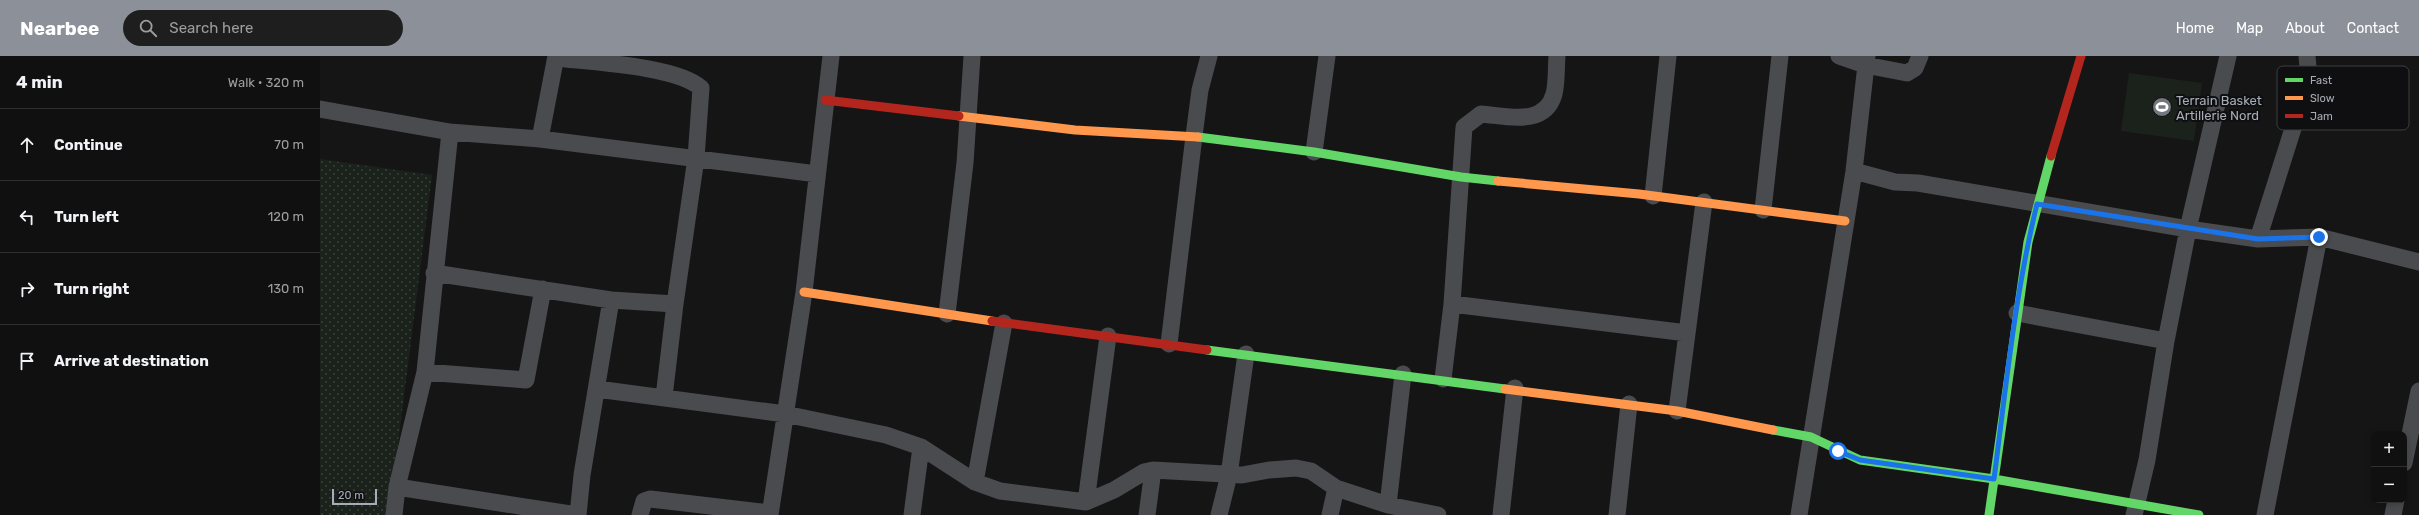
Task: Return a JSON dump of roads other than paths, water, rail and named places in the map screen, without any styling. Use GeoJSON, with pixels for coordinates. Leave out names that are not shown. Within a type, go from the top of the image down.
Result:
{"type":"FeatureCollection","features":[{"type":"Feature","properties":{"kind":"street"},"geometry":{"type":"LineString","coordinates":[[640,515],[644,500],[650,499],[770,514],[804,292],[831,56]]}},
{"type":"Feature","properties":{"kind":"street"},"geometry":{"type":"LineString","coordinates":[[948,314],[965,163],[972,56]]}},
{"type":"Feature","properties":{"kind":"street"},"geometry":{"type":"LineString","coordinates":[[1169,344],[1200,90],[1209,56]]}},
{"type":"Feature","properties":{"kind":"street"},"geometry":{"type":"LineString","coordinates":[[1314,152],[1327,56]]}},
{"type":"Feature","properties":{"kind":"street"},"geometry":{"type":"LineString","coordinates":[[1444,379],[1452,304],[1464,127],[1481,114],[1528,118],[1544,111],[1554,94],[1557,56]]}},
{"type":"Feature","properties":{"kind":"street"},"geometry":{"type":"LineString","coordinates":[[1653,196],[1668,56]]}},
{"type":"Feature","properties":{"kind":"street"},"geometry":{"type":"LineString","coordinates":[[1763,210],[1780,56]]}},
{"type":"Feature","properties":{"kind":"street"},"geometry":{"type":"LineString","coordinates":[[1839,56],[1866,61],[1907,74],[1915,68],[1920,56]]}},
{"type":"Feature","properties":{"kind":"street"},"geometry":{"type":"LineString","coordinates":[[1989,515],[2016,313],[2028,242],[2062,114],[2081,56]]}},
{"type":"Feature","properties":{"kind":"street"},"geometry":{"type":"LineString","coordinates":[[2135,509],[2147,460],[2166,341],[2188,229],[2228,56]]}},
{"type":"Feature","properties":{"kind":"street"},"geometry":{"type":"LineString","coordinates":[[2307,56],[2308,66]]}},
{"type":"Feature","properties":{"kind":"street"},"geometry":{"type":"LineString","coordinates":[[540,139],[556,57],[657,63],[694,82],[701,88],[696,158],[675,304],[664,397]]}},
{"type":"Feature","properties":{"kind":"street"},"geometry":{"type":"LineString","coordinates":[[1799,515],[1854,171],[1866,61]]}},
{"type":"Feature","properties":{"kind":"street"},"geometry":{"type":"LineString","coordinates":[[825,100],[1075,130],[1194,136],[1314,152],[1461,177],[1653,196],[1845,221]]}},
{"type":"Feature","properties":{"kind":"street"},"geometry":{"type":"LineString","coordinates":[[320,110],[450,132],[540,139],[817,174]]}},
{"type":"Feature","properties":{"kind":"street"},"geometry":{"type":"LineString","coordinates":[[2258,239],[2293,130]]}},
{"type":"Feature","properties":{"kind":"street"},"geometry":{"type":"LineString","coordinates":[[394,515],[397,487],[426,372],[434,273],[450,132]]}},
{"type":"Feature","properties":{"kind":"street"},"geometry":{"type":"LineString","coordinates":[[1854,171],[1895,182],[1918,183],[2188,229],[2258,239],[2319,237],[2419,262]]}},
{"type":"Feature","properties":{"kind":"street"},"geometry":{"type":"LineString","coordinates":[[1677,410],[1704,202]]}},
{"type":"Feature","properties":{"kind":"street"},"geometry":{"type":"LineString","coordinates":[[2265,515],[2319,237]]}},
{"type":"Feature","properties":{"kind":"street"},"geometry":{"type":"LineString","coordinates":[[434,273],[611,300],[675,304]]}},
{"type":"Feature","properties":{"kind":"street"},"geometry":{"type":"LineString","coordinates":[[426,372],[526,380],[543,289]]}},
{"type":"Feature","properties":{"kind":"street"},"geometry":{"type":"LineString","coordinates":[[804,292],[1004,322],[1677,410],[1811,437],[1860,460],[1994,479],[2135,509],[2199,515]]}},
{"type":"Feature","properties":{"kind":"street"},"geometry":{"type":"LineString","coordinates":[[397,487],[509,510],[578,515],[582,475],[611,300]]}},
{"type":"Feature","properties":{"kind":"street"},"geometry":{"type":"LineString","coordinates":[[1452,304],[1687,333]]}},
{"type":"Feature","properties":{"kind":"street"},"geometry":{"type":"LineString","coordinates":[[2016,313],[2166,341]]}},
{"type":"Feature","properties":{"kind":"street"},"geometry":{"type":"LineString","coordinates":[[975,482],[1004,322]]}},
{"type":"Feature","properties":{"kind":"street"},"geometry":{"type":"LineString","coordinates":[[1086,502],[1108,336]]}},
{"type":"Feature","properties":{"kind":"street"},"geometry":{"type":"LineString","coordinates":[[1219,515],[1229,475],[1246,354]]}},
{"type":"Feature","properties":{"kind":"street"},"geometry":{"type":"LineString","coordinates":[[1388,505],[1403,374]]}},
{"type":"Feature","properties":{"kind":"street"},"geometry":{"type":"LineString","coordinates":[[1500,515],[1515,388]]}},
{"type":"Feature","properties":{"kind":"street"},"geometry":{"type":"LineString","coordinates":[[597,389],[785,414],[886,435],[922,447],[975,482],[1000,491],[1086,502],[1114,490],[1144,472],[1153,470],[1229,475],[1296,468],[1320,475],[1336,488],[1388,505],[1438,515]]}},
{"type":"Feature","properties":{"kind":"street"},"geometry":{"type":"LineString","coordinates":[[2407,451],[2417,410],[2419,391]]}},
{"type":"Feature","properties":{"kind":"street"},"geometry":{"type":"LineString","coordinates":[[1617,515],[1629,404]]}},
{"type":"Feature","properties":{"kind":"street"},"geometry":{"type":"LineString","coordinates":[[912,515],[922,447]]}},
{"type":"Feature","properties":{"kind":"street"},"geometry":{"type":"LineString","coordinates":[[1147,515],[1153,470]]}},
{"type":"Feature","properties":{"kind":"street"},"geometry":{"type":"LineString","coordinates":[[1330,515],[1336,488]]}},
{"type":"Feature","properties":{"kind":"street"},"geometry":{"type":"LineString","coordinates":[[2393,515],[2395,503]]}},
{"type":"Feature","properties":{"kind":"place","name":"Terrain Basket Artillerie Nord"},"geometry":{"type":"Point","coordinates":[2162,107]}}]}
